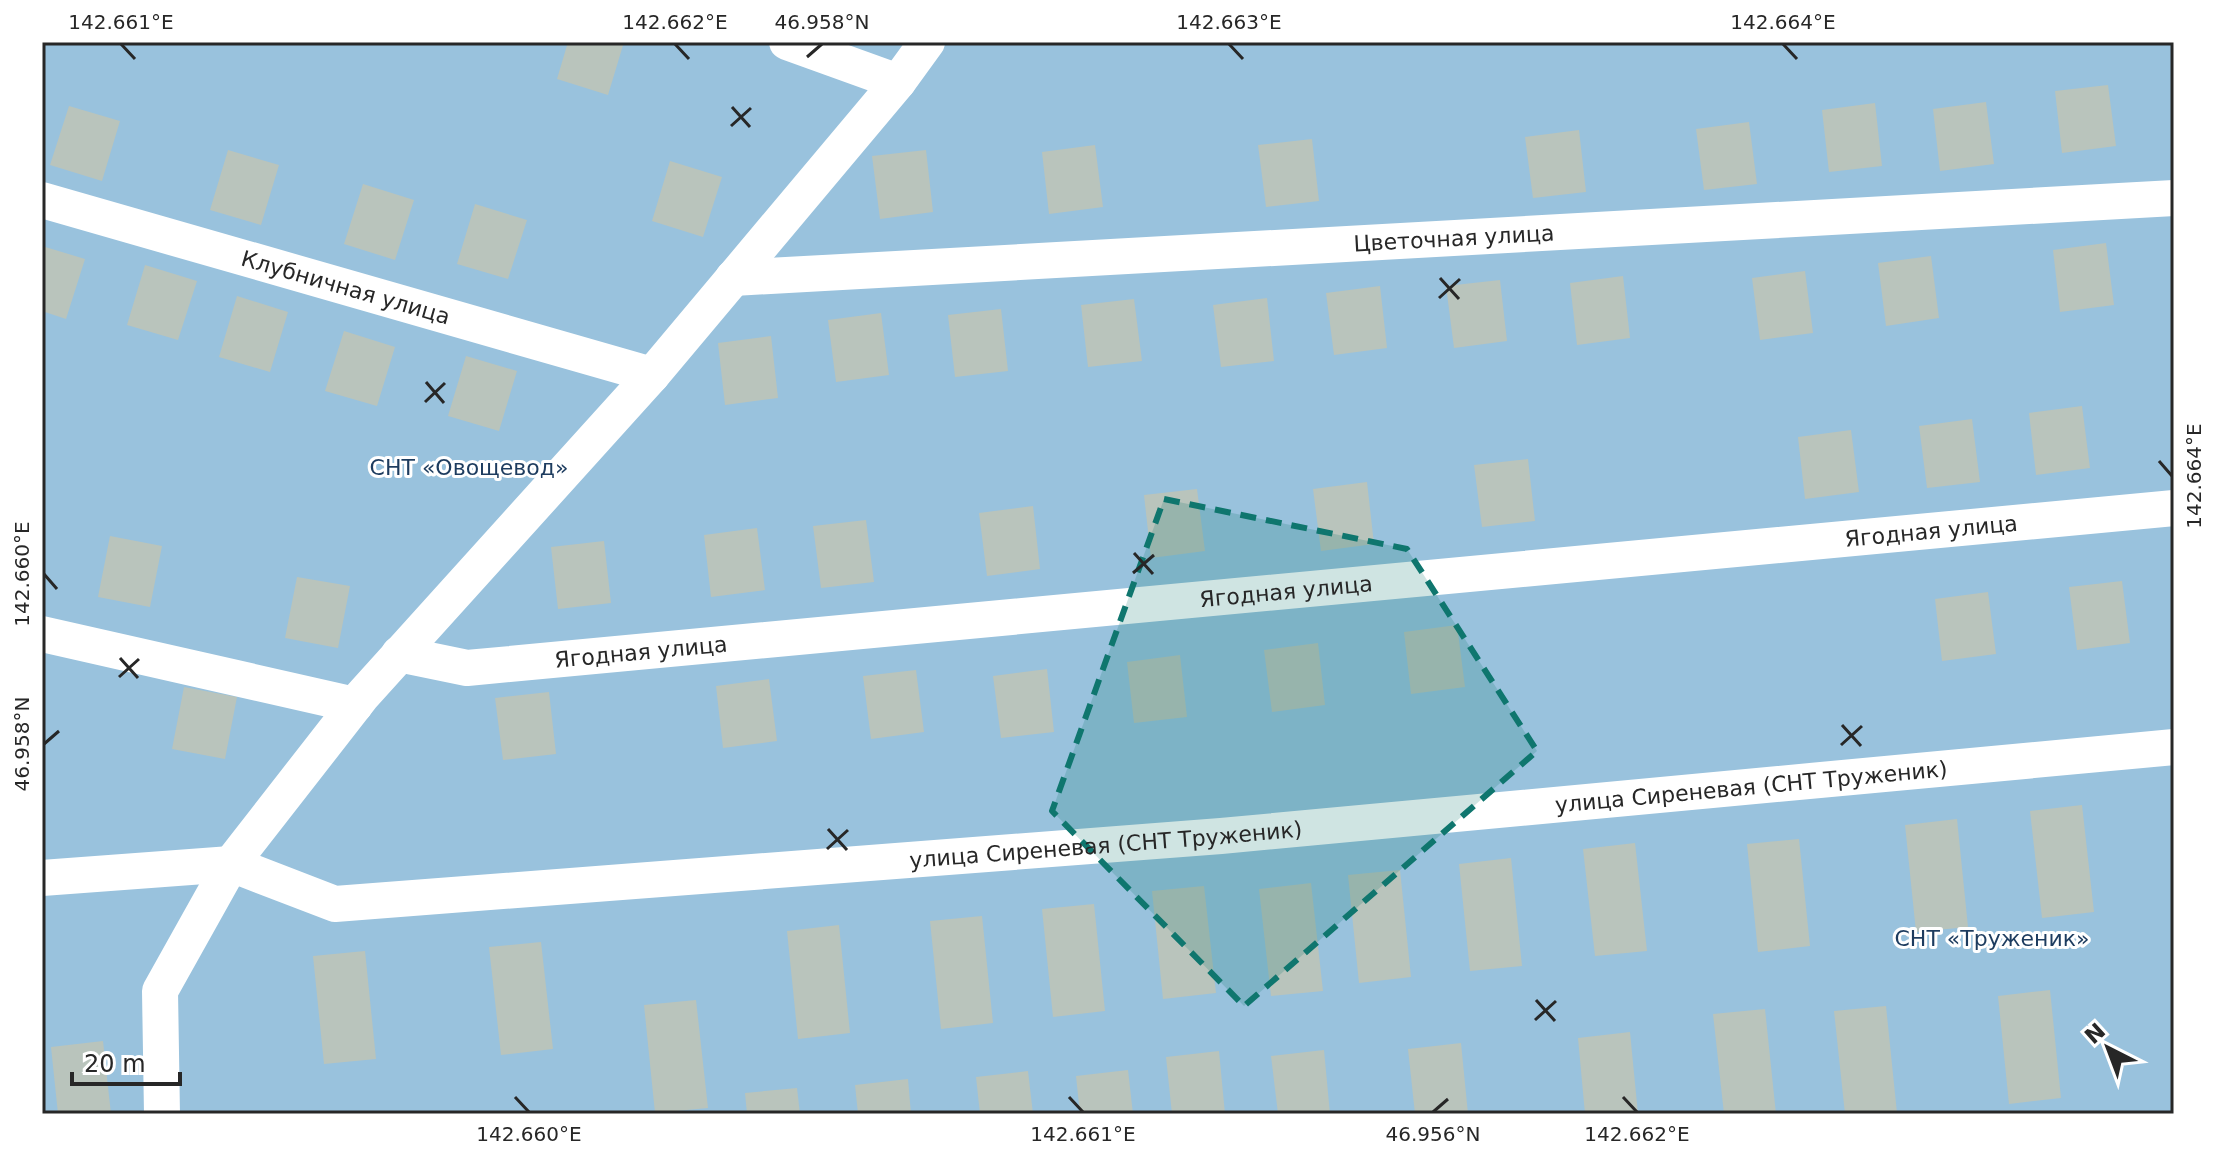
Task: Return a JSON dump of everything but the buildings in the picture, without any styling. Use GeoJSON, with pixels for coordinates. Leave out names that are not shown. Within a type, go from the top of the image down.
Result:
{"type":"FeatureCollection","features":[{"type":"Feature","properties":{"kind":"street"},"geometry":{"type":"LineString","coordinates":[[787,42],[898,82]]}},
{"type":"Feature","properties":{"kind":"street"},"geometry":{"type":"LineString","coordinates":[[162,1114],[160,991],[231,864],[355,705],[652,375],[898,82],[927,42]]}},
{"type":"Feature","properties":{"kind":"street","name":"Цветочная улица"},"geometry":{"type":"LineString","coordinates":[[733,278],[2174,198]]}},
{"type":"Feature","properties":{"kind":"street","name":"Клубничная улица"},"geometry":{"type":"LineString","coordinates":[[42,200],[652,375]]}},
{"type":"Feature","properties":{"kind":"street","name":"Ягодная улица"},"geometry":{"type":"LineString","coordinates":[[399,654],[467,668],[2174,508]]}},
{"type":"Feature","properties":{"kind":"street"},"geometry":{"type":"LineString","coordinates":[[42,634],[355,705]]}},
{"type":"Feature","properties":{"kind":"street","name":"улица Сиреневая (СНТ Труженик)"},"geometry":{"type":"LineString","coordinates":[[42,878],[231,864],[335,904],[1221,836],[2174,747]]}},
{"type":"Feature","properties":{"kind":"highlighted area"},"geometry":{"type":"Polygon","coordinates":[[[1164,499],[1407,549],[1537,751],[1244,1006],[1052,811],[1164,499]]]}},
{"type":"Feature","properties":{"kind":"green space","name":"СНТ «Овощевод»"},"geometry":{"type":"Polygon","coordinates":[[[42,42],[2174,42],[2174,1114],[42,1114],[42,42]]]}},
{"type":"Feature","properties":{"kind":"park label","name":"СНТ «Труженик»"},"geometry":{"type":"Point","coordinates":[1992,938]}}]}
